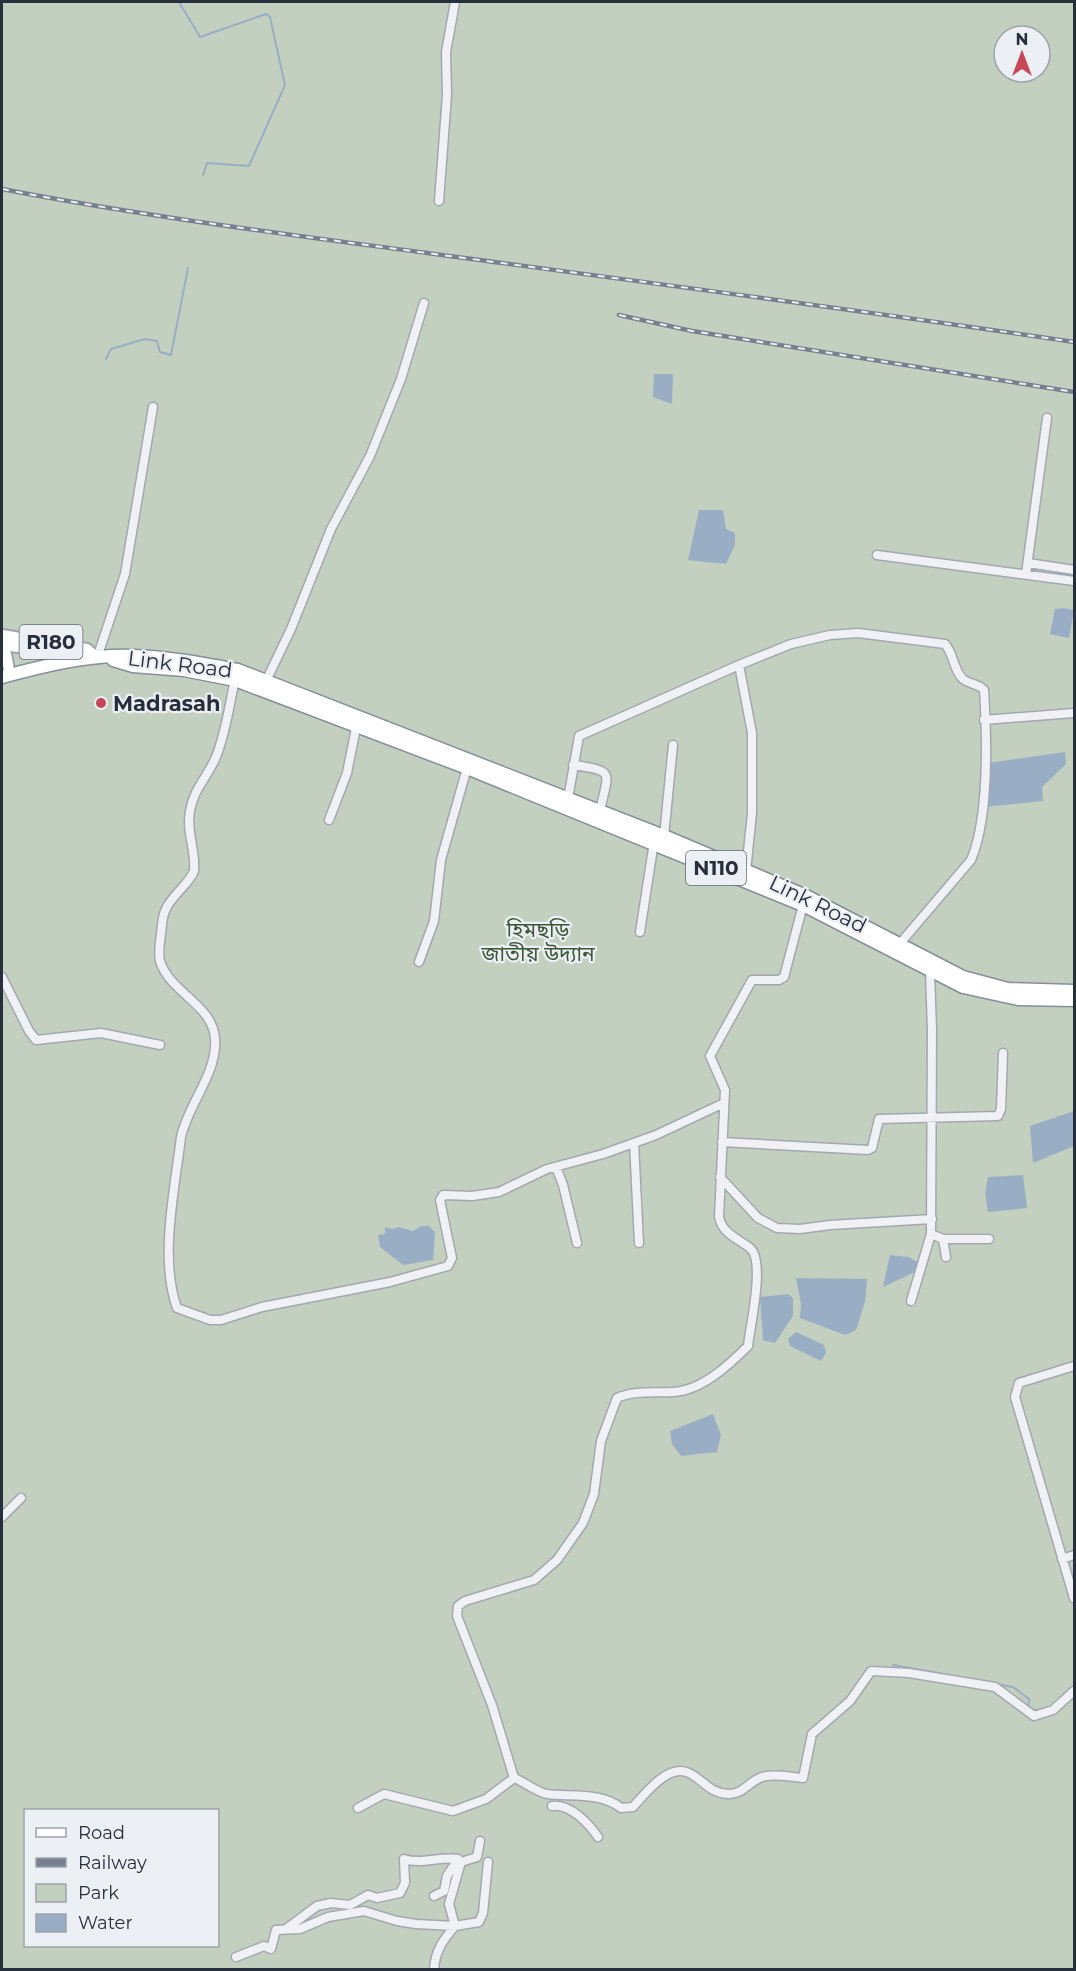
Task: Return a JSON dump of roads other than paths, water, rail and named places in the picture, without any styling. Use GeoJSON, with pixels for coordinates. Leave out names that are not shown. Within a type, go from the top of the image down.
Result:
{"type":"FeatureCollection","features":[{"type":"Feature","properties":{"kind":"highway","name":"Link Road"},"geometry":{"type":"LineString","coordinates":[[103,658],[132,655],[186,660],[238,670],[467,768],[746,871],[806,896],[896,948],[930,972],[988,994],[1018,999],[1074,1000]]}},
{"type":"Feature","properties":{"kind":"highway","name":"Link Road"},"geometry":{"type":"LineString","coordinates":[[103,658],[133,666],[184,670],[235,680],[600,810],[896,948],[990,986],[1024,990],[1074,991]]}},
{"type":"Feature","properties":{"kind":"highway","name":"N110"},"geometry":{"type":"LineString","coordinates":[[6,676],[103,658]]}},
{"type":"Feature","properties":{"kind":"main road","name":"R180"},"geometry":{"type":"LineString","coordinates":[[2,635],[87,649],[103,658]]}},
{"type":"Feature","properties":{"kind":"main road","name":"R180"},"geometry":{"type":"LineString","coordinates":[[2,647],[103,658]]}},
{"type":"Feature","properties":{"kind":"main road","name":"R180"},"geometry":{"type":"LineString","coordinates":[[2,647],[6,654],[6,676]]}},
{"type":"Feature","properties":{"kind":"street"},"geometry":{"type":"LineString","coordinates":[[439,201],[447,95],[446,52],[455,2]]}},
{"type":"Feature","properties":{"kind":"street"},"geometry":{"type":"LineString","coordinates":[[266,681],[291,629],[331,529],[360,480],[379,436],[401,379],[424,303]]}},
{"type":"Feature","properties":{"kind":"street"},"geometry":{"type":"LineString","coordinates":[[103,658],[125,574],[153,407]]}},
{"type":"Feature","properties":{"kind":"street"},"geometry":{"type":"LineString","coordinates":[[1026,574],[1047,418]]}},
{"type":"Feature","properties":{"kind":"street"},"geometry":{"type":"LineString","coordinates":[[877,555],[1074,581]]}},
{"type":"Feature","properties":{"kind":"street"},"geometry":{"type":"LineString","coordinates":[[1028,563],[1074,570]]}},
{"type":"Feature","properties":{"kind":"street"},"geometry":{"type":"LineString","coordinates":[[568,799],[577,739],[583,733],[738,665],[792,644],[830,634],[858,633],[918,642],[940,642],[950,650],[958,673],[965,680],[984,690],[985,767],[978,845],[971,860],[896,948]]}},
{"type":"Feature","properties":{"kind":"street"},"geometry":{"type":"LineString","coordinates":[[738,665],[752,732],[752,813],[746,871]]}},
{"type":"Feature","properties":{"kind":"street"},"geometry":{"type":"LineString","coordinates":[[235,680],[219,748],[193,798],[189,812],[188,827],[195,871],[169,901],[164,914],[160,947],[160,961],[174,984],[210,1019],[215,1046],[213,1060],[184,1124],[181,1137],[169,1230],[173,1296],[177,1308],[210,1320],[221,1320],[262,1307],[390,1282],[448,1266],[452,1258],[440,1197],[499,1192],[555,1167],[634,1143],[724,1103]]}},
{"type":"Feature","properties":{"kind":"street"},"geometry":{"type":"LineString","coordinates":[[984,720],[1074,713]]}},
{"type":"Feature","properties":{"kind":"street"},"geometry":{"type":"LineString","coordinates":[[329,820],[347,773],[357,722]]}},
{"type":"Feature","properties":{"kind":"street"},"geometry":{"type":"LineString","coordinates":[[640,932],[659,839],[673,745]]}},
{"type":"Feature","properties":{"kind":"street"},"geometry":{"type":"LineString","coordinates":[[573,765],[602,769],[605,773],[606,780],[600,810]]}},
{"type":"Feature","properties":{"kind":"street"},"geometry":{"type":"LineString","coordinates":[[418,962],[434,921],[441,860],[467,768]]}},
{"type":"Feature","properties":{"kind":"street"},"geometry":{"type":"LineString","coordinates":[[514,1778],[492,1705],[457,1616],[458,1606],[465,1601],[534,1580],[557,1560],[583,1523],[594,1494],[601,1441],[617,1398],[625,1394],[675,1392],[696,1386],[748,1346],[758,1270],[752,1250],[726,1232],[721,1225],[720,1177],[724,1085],[712,1062],[712,1050],[752,980],[779,980],[784,977],[803,905]]}},
{"type":"Feature","properties":{"kind":"street"},"geometry":{"type":"LineString","coordinates":[[911,1301],[931,1234],[932,1219],[930,972]]}},
{"type":"Feature","properties":{"kind":"street"},"geometry":{"type":"LineString","coordinates":[[2,977],[25,1024],[36,1040],[101,1033],[160,1045]]}},
{"type":"Feature","properties":{"kind":"street"},"geometry":{"type":"LineString","coordinates":[[722,1142],[868,1150],[872,1148],[879,1119],[998,1116],[1001,1109],[1003,1053]]}},
{"type":"Feature","properties":{"kind":"street"},"geometry":{"type":"LineString","coordinates":[[634,1143],[639,1243]]}},
{"type":"Feature","properties":{"kind":"street"},"geometry":{"type":"LineString","coordinates":[[555,1167],[563,1185],[577,1243]]}},
{"type":"Feature","properties":{"kind":"street"},"geometry":{"type":"LineString","coordinates":[[720,1177],[758,1218],[777,1228],[800,1229],[932,1219]]}},
{"type":"Feature","properties":{"kind":"street"},"geometry":{"type":"LineString","coordinates":[[931,1234],[943,1239],[989,1239]]}},
{"type":"Feature","properties":{"kind":"street"},"geometry":{"type":"LineString","coordinates":[[943,1239],[945,1257]]}},
{"type":"Feature","properties":{"kind":"street"},"geometry":{"type":"LineString","coordinates":[[1074,1366],[1019,1383],[1015,1397],[1074,1598]]}},
{"type":"Feature","properties":{"kind":"street"},"geometry":{"type":"LineString","coordinates":[[2,1517],[21,1498]]}},
{"type":"Feature","properties":{"kind":"street"},"geometry":{"type":"LineString","coordinates":[[1062,1559],[1074,1555]]}},
{"type":"Feature","properties":{"kind":"street"},"geometry":{"type":"LineString","coordinates":[[514,1778],[534,1786],[544,1794],[610,1800],[621,1808],[633,1807],[650,1788],[672,1772],[688,1772],[710,1790],[728,1794],[741,1792],[755,1780],[766,1776],[803,1778],[812,1734],[850,1701],[871,1671],[909,1673],[996,1688],[1034,1716],[1053,1710],[1074,1691]]}},
{"type":"Feature","properties":{"kind":"street"},"geometry":{"type":"LineString","coordinates":[[358,1808],[384,1794],[453,1812],[486,1799],[514,1778]]}},
{"type":"Feature","properties":{"kind":"street"},"geometry":{"type":"LineString","coordinates":[[552,1806],[558,1805],[588,1822],[598,1837]]}},
{"type":"Feature","properties":{"kind":"street"},"geometry":{"type":"LineString","coordinates":[[455,1926],[449,1904],[451,1890],[460,1862],[477,1857],[480,1841]]}},
{"type":"Feature","properties":{"kind":"street"},"geometry":{"type":"LineString","coordinates":[[285,1930],[305,1912],[317,1906],[331,1903],[350,1905],[368,1894],[377,1898],[400,1893],[405,1883],[404,1859],[431,1862],[439,1857],[458,1859],[447,1876],[444,1891],[434,1896]]}},
{"type":"Feature","properties":{"kind":"street"},"geometry":{"type":"LineString","coordinates":[[236,1957],[264,1946],[272,1949],[276,1930],[300,1929],[328,1917],[364,1911],[397,1922],[455,1926],[478,1922],[483,1913],[488,1862]]}},
{"type":"Feature","properties":{"kind":"street"},"geometry":{"type":"LineString","coordinates":[[434,1970],[435,1958],[442,1942],[455,1926]]}},
{"type":"Feature","properties":{"kind":"water"},"geometry":{"type":"Polygon","coordinates":[[[654,374],[673,374],[672,404],[653,397],[654,374]]]}},
{"type":"Feature","properties":{"kind":"water"},"geometry":{"type":"Polygon","coordinates":[[[699,510],[723,510],[726,529],[735,533],[735,545],[726,564],[688,560],[699,510]]]}},
{"type":"Feature","properties":{"kind":"water"},"geometry":{"type":"Polygon","coordinates":[[[1055,609],[1074,610],[1069,638],[1050,634],[1055,609]]]}},
{"type":"Feature","properties":{"kind":"water"},"geometry":{"type":"Polygon","coordinates":[[[1065,752],[1066,764],[1042,787],[1043,801],[985,807],[988,763],[1065,752]]]}},
{"type":"Feature","properties":{"kind":"water"},"geometry":{"type":"Polygon","coordinates":[[[1074,1111],[1074,1146],[1033,1163],[1030,1126],[1074,1111]]]}},
{"type":"Feature","properties":{"kind":"water"},"geometry":{"type":"Polygon","coordinates":[[[1023,1175],[1027,1208],[988,1212],[985,1193],[988,1177],[1023,1175]]]}},
{"type":"Feature","properties":{"kind":"water"},"geometry":{"type":"Polygon","coordinates":[[[421,1226],[429,1226],[435,1232],[433,1260],[403,1265],[380,1247],[378,1235],[385,1234],[385,1227],[392,1229],[399,1227],[413,1231],[421,1226]]]}},
{"type":"Feature","properties":{"kind":"water"},"geometry":{"type":"Polygon","coordinates":[[[890,1255],[908,1257],[918,1262],[917,1271],[883,1287],[890,1255]]]}},
{"type":"Feature","properties":{"kind":"water"},"geometry":{"type":"Polygon","coordinates":[[[796,1278],[867,1279],[865,1302],[856,1330],[845,1335],[800,1318],[801,1304],[796,1278]]]}},
{"type":"Feature","properties":{"kind":"water"},"geometry":{"type":"Polygon","coordinates":[[[788,1294],[793,1298],[793,1316],[775,1343],[763,1340],[760,1297],[788,1294]]]}},
{"type":"Feature","properties":{"kind":"water"},"geometry":{"type":"Polygon","coordinates":[[[796,1332],[824,1345],[826,1353],[821,1361],[790,1346],[788,1339],[796,1332]]]}},
{"type":"Feature","properties":{"kind":"water"},"geometry":{"type":"Polygon","coordinates":[[[713,1414],[721,1435],[717,1452],[681,1456],[672,1444],[670,1431],[713,1414]]]}},
{"type":"Feature","properties":{"kind":"waterway"},"geometry":{"type":"LineString","coordinates":[[179,2],[200,37],[266,14],[270,17],[285,85],[249,166],[207,163],[203,175]]}},
{"type":"Feature","properties":{"kind":"waterway"},"geometry":{"type":"LineString","coordinates":[[106,359],[111,349],[145,339],[157,341],[160,352],[171,355],[188,268]]}},
{"type":"Feature","properties":{"kind":"waterway"},"geometry":{"type":"LineString","coordinates":[[893,1665],[949,1675]]}},
{"type":"Feature","properties":{"kind":"waterway"},"geometry":{"type":"LineString","coordinates":[[996,1684],[1013,1687],[1029,1699],[1028,1710],[1043,1710]]}},
{"type":"Feature","properties":{"kind":"waterway"},"geometry":{"type":"LineString","coordinates":[[1050,1708],[1068,1691]]}},
{"type":"Feature","properties":{"kind":"railway"},"geometry":{"type":"LineString","coordinates":[[2,189],[214,224],[1074,342]]}},
{"type":"Feature","properties":{"kind":"railway"},"geometry":{"type":"LineString","coordinates":[[619,315],[692,331],[1074,392]]}},
{"type":"Feature","properties":{"kind":"place","name":"Madrasah"},"geometry":{"type":"Point","coordinates":[101,703]}},
{"type":"Feature","properties":{"kind":"park label","name":"হিমছড়ি জাতীয় উদ্যান"},"geometry":{"type":"Point","coordinates":[538,941]}}]}
